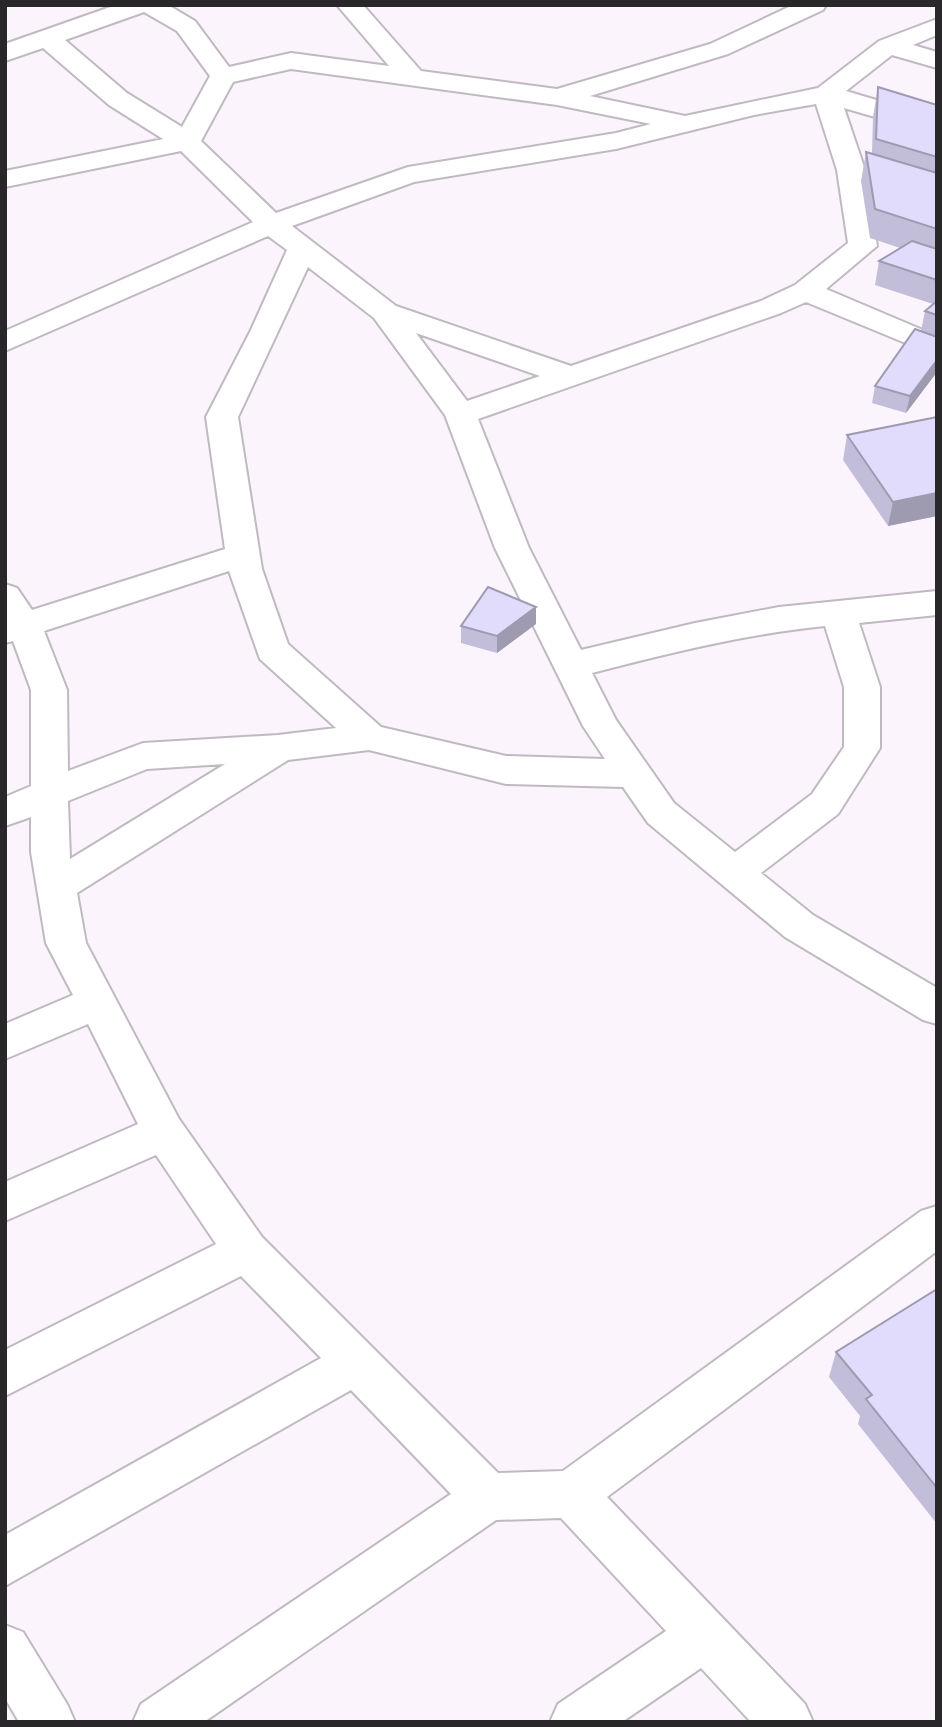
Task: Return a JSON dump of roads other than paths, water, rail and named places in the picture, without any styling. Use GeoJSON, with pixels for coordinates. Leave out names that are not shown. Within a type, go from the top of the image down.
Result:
{"type":"FeatureCollection","features":[{"type":"Feature","properties":{"kind":"street"},"geometry":{"type":"LineString","coordinates":[[5,53],[48,39],[107,10],[140,5]]}},
{"type":"Feature","properties":{"kind":"street"},"geometry":{"type":"LineString","coordinates":[[149,5],[186,26],[223,76]]}},
{"type":"Feature","properties":{"kind":"street"},"geometry":{"type":"LineString","coordinates":[[349,5],[413,79]]}},
{"type":"Feature","properties":{"kind":"street"},"geometry":{"type":"LineString","coordinates":[[557,97],[719,49],[814,5]]}},
{"type":"Feature","properties":{"kind":"street"},"geometry":{"type":"LineString","coordinates":[[923,5],[937,11]]}},
{"type":"Feature","properties":{"kind":"street"},"geometry":{"type":"LineString","coordinates":[[5,342],[271,224],[408,175],[616,141],[826,94],[888,46],[937,26]]}},
{"type":"Feature","properties":{"kind":"street"},"geometry":{"type":"LineString","coordinates":[[48,39],[118,99],[187,142],[271,224],[385,312],[460,414],[512,548],[601,726],[661,813],[799,926],[937,1008]]}},
{"type":"Feature","properties":{"kind":"street"},"geometry":{"type":"LineString","coordinates":[[888,46],[937,60]]}},
{"type":"Feature","properties":{"kind":"street"},"geometry":{"type":"LineString","coordinates":[[5,179],[187,142],[223,76],[291,61],[557,97],[687,123]]}},
{"type":"Feature","properties":{"kind":"street"},"geometry":{"type":"LineString","coordinates":[[826,94],[937,127]]}},
{"type":"Feature","properties":{"kind":"street"},"geometry":{"type":"LineString","coordinates":[[460,414],[771,307],[805,291],[875,250],[863,174],[826,94]]}},
{"type":"Feature","properties":{"kind":"street"},"geometry":{"type":"LineString","coordinates":[[302,248],[265,332],[222,417],[243,555],[272,650],[369,737]]}},
{"type":"Feature","properties":{"kind":"street"},"geometry":{"type":"LineString","coordinates":[[805,291],[937,347]]}},
{"type":"Feature","properties":{"kind":"street"},"geometry":{"type":"LineString","coordinates":[[385,312],[571,376]]}},
{"type":"Feature","properties":{"kind":"street"},"geometry":{"type":"LineString","coordinates":[[243,555],[11,618],[49,690],[50,852],[66,943],[164,1132],[246,1251],[488,1497]]}},
{"type":"Feature","properties":{"kind":"street"},"geometry":{"type":"LineString","coordinates":[[572,665],[707,632],[779,619],[937,603]]}},
{"type":"Feature","properties":{"kind":"street"},"geometry":{"type":"LineString","coordinates":[[734,873],[825,804],[862,748],[862,687],[839,614]]}},
{"type":"Feature","properties":{"kind":"street"},"geometry":{"type":"LineString","coordinates":[[5,812],[50,796],[143,755],[280,748],[369,737],[506,770],[634,774]]}},
{"type":"Feature","properties":{"kind":"street"},"geometry":{"type":"LineString","coordinates":[[56,887],[280,748]]}},
{"type":"Feature","properties":{"kind":"street"},"geometry":{"type":"LineString","coordinates":[[5,1042],[98,1002]]}},
{"type":"Feature","properties":{"kind":"street"},"geometry":{"type":"LineString","coordinates":[[5,1202],[164,1132]]}},
{"type":"Feature","properties":{"kind":"street"},"geometry":{"type":"LineString","coordinates":[[159,1722],[488,1497],[571,1494],[937,1225]]}},
{"type":"Feature","properties":{"kind":"street"},"geometry":{"type":"LineString","coordinates":[[5,1374],[246,1251]]}},
{"type":"Feature","properties":{"kind":"street"},"geometry":{"type":"LineString","coordinates":[[5,1562],[356,1363]]}},
{"type":"Feature","properties":{"kind":"street"},"geometry":{"type":"LineString","coordinates":[[571,1494],[787,1722]]}},
{"type":"Feature","properties":{"kind":"street"},"geometry":{"type":"LineString","coordinates":[[576,1722],[705,1635]]}},
{"type":"Feature","properties":{"kind":"street"},"geometry":{"type":"LineString","coordinates":[[5,1650],[49,1722]]}}]}
